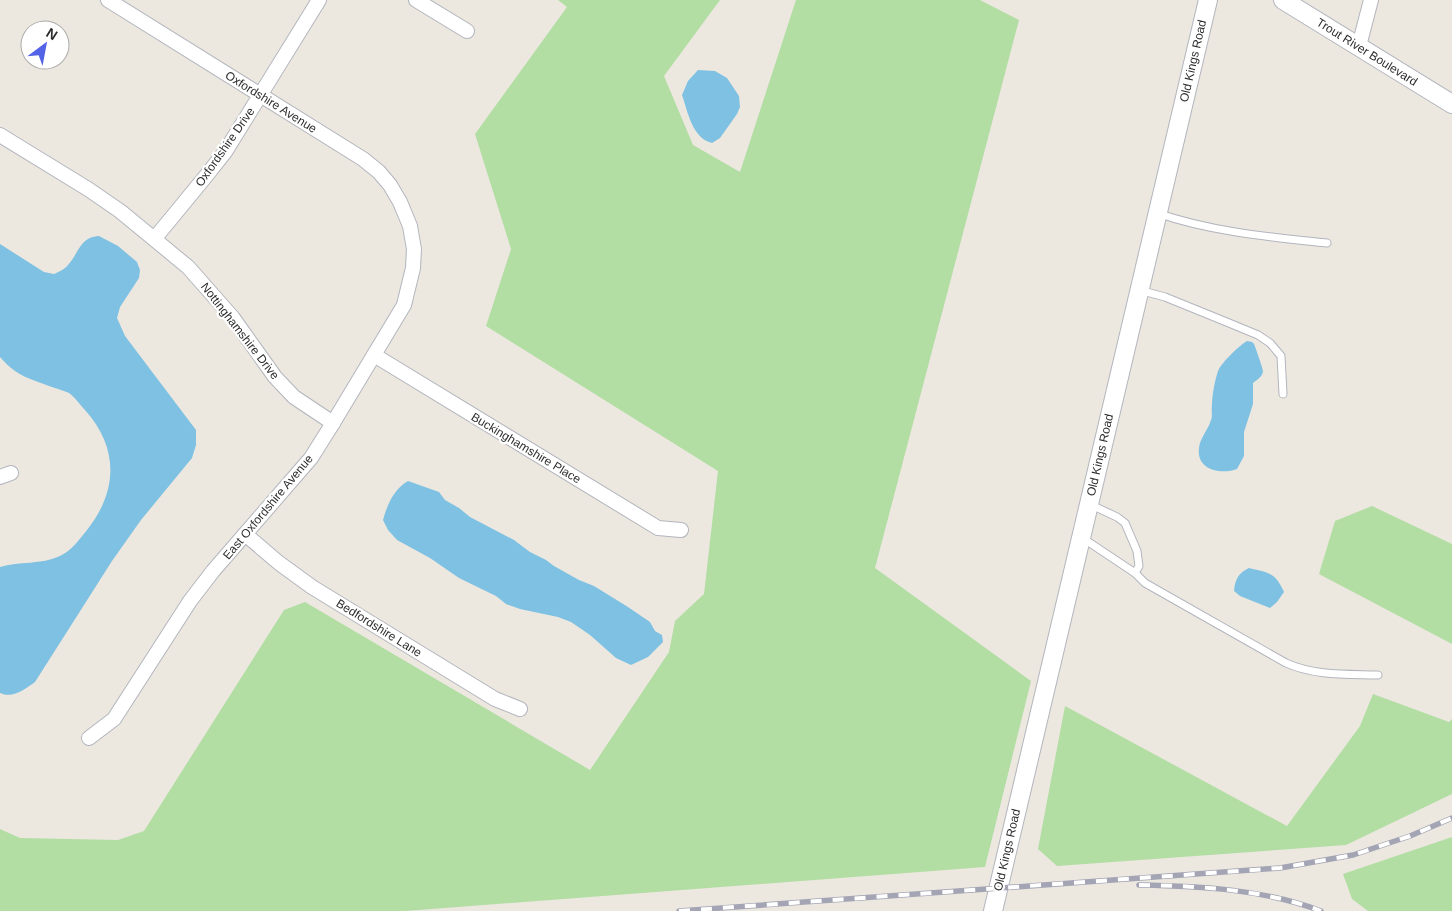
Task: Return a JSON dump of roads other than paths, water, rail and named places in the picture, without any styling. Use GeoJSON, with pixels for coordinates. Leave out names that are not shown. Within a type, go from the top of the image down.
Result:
{"type":"FeatureCollection","features":[{"type":"Feature","properties":{"kind":"street","name":"Oxfordshire Avenue"},"geometry":{"type":"LineString","coordinates":[[108,0],[363,159],[390,185],[400,202],[410,226]]}},
{"type":"Feature","properties":{"kind":"street","name":"Oxfordshire Drive"},"geometry":{"type":"LineString","coordinates":[[155,238],[225,152],[319,0]]}},
{"type":"Feature","properties":{"kind":"street"},"geometry":{"type":"LineString","coordinates":[[416,0],[467,31]]}},
{"type":"Feature","properties":{"kind":"street","name":"Old Kings Road"},"geometry":{"type":"LineString","coordinates":[[993,911],[1208,0]]}},
{"type":"Feature","properties":{"kind":"street","name":"Trout River Boulevard"},"geometry":{"type":"LineString","coordinates":[[1282,0],[1452,104]]}},
{"type":"Feature","properties":{"kind":"street"},"geometry":{"type":"LineString","coordinates":[[1359,46],[1371,0]]}},
{"type":"Feature","properties":{"kind":"street","name":"Nottinghamshire Drive"},"geometry":{"type":"LineString","coordinates":[[0,135],[88,190],[155,238],[188,267],[208,288],[233,318],[275,377],[294,397],[333,423]]}},
{"type":"Feature","properties":{"kind":"street","name":"East Oxfordshire Avenue"},"geometry":{"type":"LineString","coordinates":[[89,738],[114,719],[190,600],[311,458],[333,423],[404,305],[414,268],[414,249],[410,226]]}},
{"type":"Feature","properties":{"kind":"street","name":"Buckinghamshire Place"},"geometry":{"type":"LineString","coordinates":[[374,355],[658,528],[681,530]]}},
{"type":"Feature","properties":{"kind":"street","name":"Bedfordshire Lane"},"geometry":{"type":"LineString","coordinates":[[245,534],[279,563],[312,587],[495,699],[520,709]]}},
{"type":"Feature","properties":{"kind":"lane"},"geometry":{"type":"LineString","coordinates":[[1157,213],[1180,221],[1239,233],[1327,243]]}},
{"type":"Feature","properties":{"kind":"lane"},"geometry":{"type":"LineString","coordinates":[[1139,290],[1164,297],[1229,323],[1258,335],[1270,343],[1281,356],[1283,394]]}},
{"type":"Feature","properties":{"kind":"lane"},"geometry":{"type":"LineString","coordinates":[[1088,504],[1117,517],[1125,523],[1137,551],[1139,566],[1135,573]]}},
{"type":"Feature","properties":{"kind":"lane"},"geometry":{"type":"LineString","coordinates":[[1081,537],[1135,573],[1145,583],[1298,668],[1327,674],[1378,675]]}},
{"type":"Feature","properties":{"kind":"water"},"geometry":{"type":"Polygon","coordinates":[[[698,70],[715,71],[727,78],[739,96],[740,107],[737,114],[720,138],[712,143],[705,140],[695,130],[682,95],[688,81],[698,70]]]}},
{"type":"Feature","properties":{"kind":"water"},"geometry":{"type":"Polygon","coordinates":[[[99,236],[118,246],[137,262],[140,270],[139,278],[120,307],[117,318],[125,336],[196,430],[196,445],[192,458],[141,520],[112,561],[35,682],[19,692],[5,695],[0,693],[0,567],[53,559],[71,548],[87,530],[105,500],[110,470],[109,454],[104,439],[96,424],[73,397],[67,392],[32,380],[19,373],[0,357],[0,244],[44,272],[54,274],[67,266],[84,242],[99,236]]]}},
{"type":"Feature","properties":{"kind":"water"},"geometry":{"type":"Polygon","coordinates":[[[1247,341],[1254,344],[1263,373],[1253,383],[1253,404],[1244,432],[1244,456],[1237,469],[1217,471],[1205,466],[1201,461],[1199,448],[1202,437],[1212,418],[1213,392],[1218,371],[1231,354],[1247,341]]]}},
{"type":"Feature","properties":{"kind":"water"},"geometry":{"type":"Polygon","coordinates":[[[408,481],[439,492],[445,500],[470,517],[514,540],[530,552],[579,580],[594,586],[628,607],[650,622],[655,631],[662,635],[663,642],[648,657],[631,665],[616,658],[590,635],[571,622],[506,604],[496,596],[459,578],[430,558],[397,540],[388,530],[383,520],[392,498],[399,488],[408,481]]]}},
{"type":"Feature","properties":{"kind":"water"},"geometry":{"type":"Polygon","coordinates":[[[1249,568],[1271,574],[1281,585],[1284,592],[1270,608],[1240,596],[1234,591],[1238,577],[1249,568]]]}},
{"type":"Feature","properties":{"kind":"railway"},"geometry":{"type":"LineString","coordinates":[[679,911],[1280,868],[1353,855],[1410,836],[1452,818]]}},
{"type":"Feature","properties":{"kind":"railway"},"geometry":{"type":"LineString","coordinates":[[1139,885],[1185,886],[1254,893],[1321,911]]}}]}
